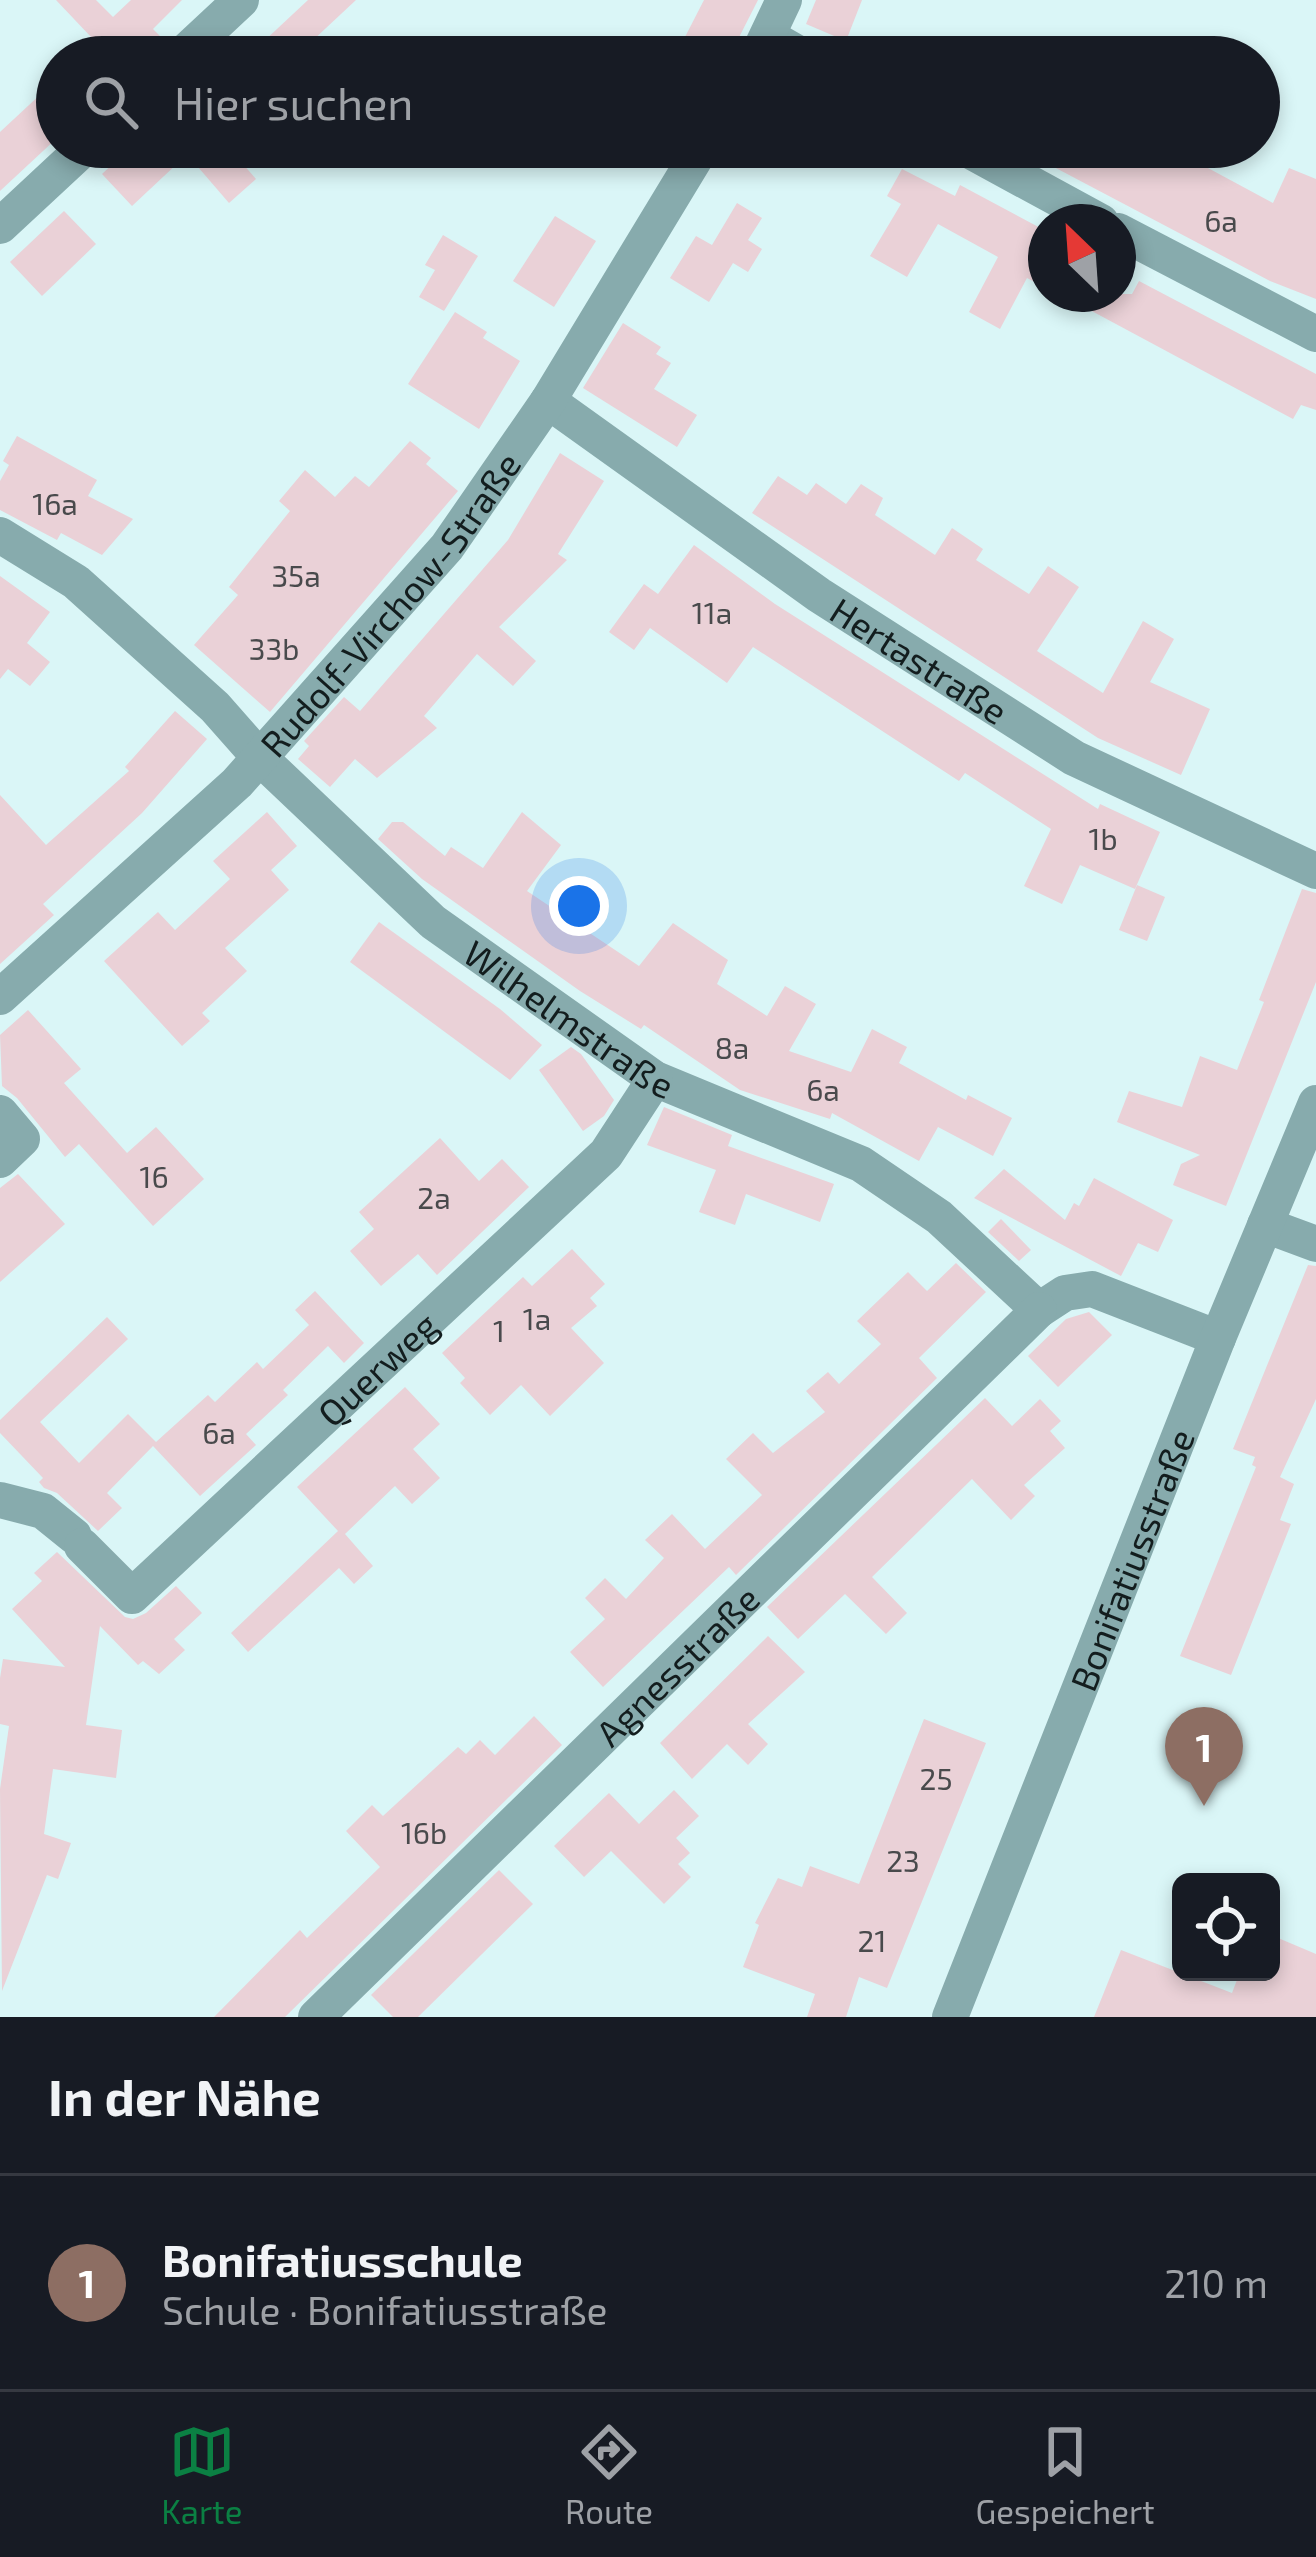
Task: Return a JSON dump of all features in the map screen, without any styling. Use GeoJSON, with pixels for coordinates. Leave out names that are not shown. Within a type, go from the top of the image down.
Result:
{"type":"FeatureCollection","features":[{"type":"Feature","properties":{"kind":"street"},"geometry":{"type":"LineString","coordinates":[[202,36],[241,0]]}},
{"type":"Feature","properties":{"kind":"street"},"geometry":{"type":"LineString","coordinates":[[768,36],[784,0]]}},
{"type":"Feature","properties":{"kind":"street"},"geometry":{"type":"LineString","coordinates":[[0,226],[62,168]]}},
{"type":"Feature","properties":{"kind":"street","name":"Rudolf-Virchow-Straße"},"geometry":{"type":"LineString","coordinates":[[0,997],[260,758],[447,547],[548,401],[689,168]]}},
{"type":"Feature","properties":{"kind":"street"},"geometry":{"type":"LineString","coordinates":[[1002,168],[1068,204]]}},
{"type":"Feature","properties":{"kind":"street"},"geometry":{"type":"LineString","coordinates":[[1136,240],[1316,334]]}},
{"type":"Feature","properties":{"kind":"street","name":"Hertastraße"},"geometry":{"type":"LineString","coordinates":[[548,401],[819,595],[1074,758],[1316,872]]}},
{"type":"Feature","properties":{"kind":"street","name":"Wilhelmstraße"},"geometry":{"type":"LineString","coordinates":[[0,535],[76,582],[215,707],[260,758],[433,922],[655,1079],[861,1164],[939,1217],[1039,1310]]}},
{"type":"Feature","properties":{"kind":"street","name":"Querweg"},"geometry":{"type":"LineString","coordinates":[[0,1500],[43,1511],[132,1596],[606,1154],[655,1079]]}},
{"type":"Feature","properties":{"kind":"street","name":"Bonifatiusstraße"},"geometry":{"type":"LineString","coordinates":[[950,2017],[1218,1338],[1316,1103]]}},
{"type":"Feature","properties":{"kind":"street"},"geometry":{"type":"LineString","coordinates":[[0,1113],[22,1139],[0,1160]]}},
{"type":"Feature","properties":{"kind":"street"},"geometry":{"type":"LineString","coordinates":[[1265,1225],[1316,1244]]}},
{"type":"Feature","properties":{"kind":"street"},"geometry":{"type":"LineString","coordinates":[[1039,1310],[1065,1293],[1092,1288],[1218,1338]]}},
{"type":"Feature","properties":{"kind":"street","name":"Agnesstraße"},"geometry":{"type":"LineString","coordinates":[[316,2017],[1039,1310]]}},
{"type":"Feature","properties":{"kind":"building"},"geometry":{"type":"Polygon","coordinates":[[[56,0],[96,0],[113,17],[131,0],[182,0],[153,29],[160,36],[90,36],[56,0]]]}},
{"type":"Feature","properties":{"kind":"building"},"geometry":{"type":"Polygon","coordinates":[[[308,0],[356,0],[317,36],[269,36],[308,0]]]}},
{"type":"Feature","properties":{"kind":"building"},"geometry":{"type":"Polygon","coordinates":[[[704,0],[758,0],[740,36],[686,36],[704,0]]]}},
{"type":"Feature","properties":{"kind":"building"},"geometry":{"type":"Polygon","coordinates":[[[816,0],[862,0],[848,36],[834,36],[806,24],[816,0]]]}},
{"type":"Feature","properties":{"kind":"building"},"geometry":{"type":"Polygon","coordinates":[[[36,99],[36,158],[0,191],[0,132],[36,99]]]}},
{"type":"Feature","properties":{"kind":"building"},"geometry":{"type":"Polygon","coordinates":[[[108,168],[173,168],[132,206],[102,174],[108,168]]]}},
{"type":"Feature","properties":{"kind":"building"},"geometry":{"type":"Polygon","coordinates":[[[199,168],[246,168],[256,179],[229,203],[199,168]]]}},
{"type":"Feature","properties":{"kind":"building"},"geometry":{"type":"Polygon","coordinates":[[[1056,168],[1208,168],[1273,203],[1289,168],[1316,179],[1316,299],[1270,281],[1136,210],[1136,204],[1124,204],[1056,168]]]}},
{"type":"Feature","properties":{"kind":"building"},"geometry":{"type":"Polygon","coordinates":[[[902,169],[955,196],[960,185],[1028,221],[1028,279],[1000,329],[969,312],[998,257],[938,224],[907,277],[870,256],[901,204],[887,196],[902,169]]]}},
{"type":"Feature","properties":{"kind":"building"},"geometry":{"type":"Polygon","coordinates":[[[737,203],[762,218],[748,240],[762,249],[748,272],[733,263],[709,302],[670,278],[696,236],[712,245],[737,203]]]}},
{"type":"Feature","properties":{"kind":"building"},"geometry":{"type":"Polygon","coordinates":[[[64,211],[96,244],[42,296],[10,262],[64,211]]]}},
{"type":"Feature","properties":{"kind":"building"},"geometry":{"type":"Polygon","coordinates":[[[555,216],[596,241],[554,307],[513,281],[555,216]]]}},
{"type":"Feature","properties":{"kind":"building"},"geometry":{"type":"Polygon","coordinates":[[[443,235],[478,256],[444,311],[419,297],[435,270],[425,265],[443,235]]]}},
{"type":"Feature","properties":{"kind":"building"},"geometry":{"type":"Polygon","coordinates":[[[1139,281],[1316,374],[1316,410],[1301,405],[1293,419],[1094,312],[1136,312],[1139,281]]]}},
{"type":"Feature","properties":{"kind":"building"},"geometry":{"type":"Polygon","coordinates":[[[455,312],[487,332],[483,338],[520,361],[479,429],[408,384],[455,312]]]}},
{"type":"Feature","properties":{"kind":"building"},"geometry":{"type":"Polygon","coordinates":[[[623,323],[661,347],[656,354],[671,363],[654,389],[697,415],[677,447],[583,388],[623,323]]]}},
{"type":"Feature","properties":{"kind":"building"},"geometry":{"type":"Polygon","coordinates":[[[17,436],[97,480],[88,496],[133,519],[102,555],[61,533],[57,540],[0,510],[0,481],[9,465],[3,461],[17,436]]]}},
{"type":"Feature","properties":{"kind":"building"},"geometry":{"type":"Polygon","coordinates":[[[410,441],[431,458],[426,464],[458,491],[270,712],[194,645],[238,595],[229,587],[290,511],[279,501],[305,470],[335,497],[355,476],[369,487],[410,441]]]}},
{"type":"Feature","properties":{"kind":"building"},"geometry":{"type":"Polygon","coordinates":[[[560,453],[604,481],[558,554],[567,560],[499,627],[536,661],[513,686],[477,654],[424,716],[437,728],[377,778],[355,759],[330,787],[298,759],[309,746],[304,741],[344,697],[360,711],[508,540],[560,453]]]}},
{"type":"Feature","properties":{"kind":"building"},"geometry":{"type":"Polygon","coordinates":[[[778,476],[807,495],[816,483],[846,504],[861,484],[883,498],[875,515],[935,555],[952,528],[983,549],[976,560],[1029,594],[1048,566],[1079,587],[1037,651],[1103,693],[1143,621],[1174,639],[1150,682],[1210,709],[1181,775],[1098,738],[752,513],[778,476]]]}},
{"type":"Feature","properties":{"kind":"building"},"geometry":{"type":"Polygon","coordinates":[[[694,545],[775,604],[1098,809],[1100,804],[1160,832],[1135,889],[1080,865],[1062,904],[1024,886],[1051,829],[965,773],[959,781],[753,647],[727,683],[650,628],[634,650],[609,632],[644,584],[658,594],[694,545]]]}},
{"type":"Feature","properties":{"kind":"building"},"geometry":{"type":"Polygon","coordinates":[[[0,576],[50,612],[27,643],[50,662],[30,686],[8,669],[0,679],[0,576]]]}},
{"type":"Feature","properties":{"kind":"building"},"geometry":{"type":"Polygon","coordinates":[[[175,711],[207,739],[142,813],[43,904],[54,915],[0,964],[0,795],[46,845],[129,771],[125,767],[175,711]]]}},
{"type":"Feature","properties":{"kind":"building"},"geometry":{"type":"Polygon","coordinates":[[[267,812],[297,846],[271,870],[289,890],[225,948],[247,971],[202,1013],[210,1021],[182,1046],[104,961],[158,912],[175,930],[230,879],[213,861],[267,812]]]}},
{"type":"Feature","properties":{"kind":"building"},"geometry":{"type":"Polygon","coordinates":[[[522,812],[561,845],[527,891],[639,966],[673,923],[728,960],[717,984],[767,1016],[785,986],[816,1004],[789,1051],[851,1072],[872,1029],[907,1047],[899,1063],[966,1100],[968,1095],[1012,1118],[993,1156],[938,1127],[919,1161],[832,1113],[830,1119],[740,1090],[644,1025],[641,1029],[580,991],[422,879],[378,839],[392,822],[403,822],[445,856],[451,847],[483,868],[522,812]]]}},
{"type":"Feature","properties":{"kind":"building"},"geometry":{"type":"Polygon","coordinates":[[[1137,885],[1165,897],[1147,941],[1119,930],[1137,885]]]}},
{"type":"Feature","properties":{"kind":"building"},"geometry":{"type":"Polygon","coordinates":[[[1302,889],[1316,893],[1316,982],[1226,1206],[1173,1185],[1181,1164],[1200,1155],[1117,1122],[1129,1091],[1182,1107],[1200,1056],[1237,1070],[1302,889]]]}},
{"type":"Feature","properties":{"kind":"building"},"geometry":{"type":"Polygon","coordinates":[[[379,922],[542,1045],[510,1080],[350,962],[379,922]]]}},
{"type":"Feature","properties":{"kind":"building"},"geometry":{"type":"Polygon","coordinates":[[[28,1010],[81,1069],[64,1083],[127,1153],[156,1127],[204,1179],[153,1226],[79,1144],[65,1157],[2,1086],[0,1035],[28,1010]]]}},
{"type":"Feature","properties":{"kind":"building"},"geometry":{"type":"Polygon","coordinates":[[[571,1047],[614,1100],[604,1116],[583,1131],[539,1070],[571,1047]]]}},
{"type":"Feature","properties":{"kind":"building"},"geometry":{"type":"Polygon","coordinates":[[[664,1107],[732,1135],[728,1146],[834,1184],[820,1222],[746,1194],[735,1225],[699,1212],[716,1170],[647,1145],[664,1107]]]}},
{"type":"Feature","properties":{"kind":"building"},"geometry":{"type":"Polygon","coordinates":[[[440,1138],[479,1181],[502,1159],[529,1187],[437,1275],[418,1254],[381,1286],[350,1251],[374,1229],[359,1212],[440,1138]]]}},
{"type":"Feature","properties":{"kind":"building"},"geometry":{"type":"Polygon","coordinates":[[[1004,1169],[1065,1220],[1094,1178],[1173,1220],[1158,1252],[1138,1243],[1121,1276],[974,1198],[1004,1169]]]}},
{"type":"Feature","properties":{"kind":"building"},"geometry":{"type":"Polygon","coordinates":[[[18,1174],[65,1224],[0,1282],[0,1188],[18,1174]]]}},
{"type":"Feature","properties":{"kind":"building"},"geometry":{"type":"Polygon","coordinates":[[[1001,1219],[1031,1250],[1019,1261],[988,1232],[1001,1219]]]}},
{"type":"Feature","properties":{"kind":"building"},"geometry":{"type":"Polygon","coordinates":[[[572,1249],[605,1284],[590,1298],[597,1306],[571,1328],[604,1363],[550,1416],[521,1385],[490,1415],[460,1383],[465,1378],[442,1353],[523,1277],[532,1286],[572,1249]]]}},
{"type":"Feature","properties":{"kind":"building"},"geometry":{"type":"Polygon","coordinates":[[[956,1263],[986,1292],[919,1358],[937,1378],[736,1575],[729,1567],[603,1687],[570,1652],[605,1619],[585,1598],[605,1578],[626,1599],[664,1558],[645,1540],[672,1514],[705,1549],[762,1495],[726,1459],[753,1433],[773,1453],[825,1412],[806,1391],[828,1372],[839,1384],[881,1344],[857,1321],[908,1272],[927,1291],[956,1263]]]}},
{"type":"Feature","properties":{"kind":"building"},"geometry":{"type":"Polygon","coordinates":[[[1308,1265],[1316,1266],[1316,1399],[1280,1477],[1294,1484],[1280,1520],[1291,1524],[1231,1675],[1180,1656],[1256,1467],[1252,1465],[1255,1457],[1233,1449],[1308,1265]]]}},
{"type":"Feature","properties":{"kind":"building"},"geometry":{"type":"Polygon","coordinates":[[[315,1291],[364,1343],[344,1363],[328,1346],[283,1390],[288,1395],[246,1434],[256,1445],[200,1496],[153,1446],[107,1493],[122,1508],[98,1531],[57,1493],[44,1488],[39,1482],[43,1478],[0,1433],[0,1420],[107,1317],[128,1339],[40,1422],[79,1463],[128,1414],[156,1442],[208,1395],[215,1402],[257,1362],[263,1369],[309,1325],[295,1310],[315,1291]]]}},
{"type":"Feature","properties":{"kind":"building"},"geometry":{"type":"Polygon","coordinates":[[[1089,1312],[1112,1335],[1058,1387],[1028,1356],[1066,1319],[1089,1312]]]}},
{"type":"Feature","properties":{"kind":"building"},"geometry":{"type":"Polygon","coordinates":[[[405,1387],[440,1424],[413,1449],[440,1478],[412,1504],[395,1486],[345,1534],[373,1566],[354,1584],[339,1568],[248,1652],[231,1633],[338,1531],[297,1487],[405,1387]]]}},
{"type":"Feature","properties":{"kind":"building"},"geometry":{"type":"Polygon","coordinates":[[[985,1398],[1012,1426],[1040,1399],[1061,1421],[1050,1431],[1065,1448],[1024,1485],[1035,1496],[1011,1520],[972,1479],[872,1577],[907,1613],[886,1634],[845,1594],[798,1639],[767,1607],[985,1398]]]}},
{"type":"Feature","properties":{"kind":"building"},"geometry":{"type":"Polygon","coordinates":[[[57,1552],[125,1617],[146,1613],[176,1586],[202,1613],[174,1639],[185,1650],[159,1674],[143,1661],[138,1665],[100,1626],[86,1725],[122,1730],[116,1778],[53,1769],[44,1834],[71,1843],[58,1879],[47,1875],[2,1991],[0,1789],[9,1726],[0,1724],[0,1678],[3,1659],[65,1667],[12,1609],[42,1581],[34,1573],[57,1552]]]}},
{"type":"Feature","properties":{"kind":"building"},"geometry":{"type":"Polygon","coordinates":[[[768,1636],[805,1672],[748,1724],[768,1744],[748,1765],[727,1744],[692,1779],[660,1743],[768,1636]]]}},
{"type":"Feature","properties":{"kind":"building"},"geometry":{"type":"Polygon","coordinates":[[[534,1716],[562,1745],[285,2017],[214,2017],[300,1930],[307,1938],[380,1867],[346,1831],[372,1805],[383,1816],[458,1747],[466,1754],[480,1740],[495,1755],[534,1716]]]}},
{"type":"Feature","properties":{"kind":"building"},"geometry":{"type":"Polygon","coordinates":[[[924,1719],[986,1743],[887,1988],[859,1977],[846,2017],[807,2017],[815,1994],[743,1967],[759,1925],[755,1923],[778,1878],[802,1887],[810,1866],[859,1884],[924,1719]]]}},
{"type":"Feature","properties":{"kind":"building"},"geometry":{"type":"Polygon","coordinates":[[[674,1790],[699,1816],[676,1838],[690,1853],[678,1864],[691,1877],[664,1904],[611,1851],[584,1877],[554,1846],[609,1793],[639,1824],[674,1790]]]}},
{"type":"Feature","properties":{"kind":"building"},"geometry":{"type":"Polygon","coordinates":[[[499,1870],[533,1904],[418,2017],[393,2017],[371,1995],[499,1870]]]}},
{"type":"Feature","properties":{"kind":"building"},"geometry":{"type":"Polygon","coordinates":[[[1280,1939],[1316,1954],[1316,2017],[1094,2017],[1121,1950],[1172,1970],[1172,1981],[1201,1981],[1232,1993],[1237,1981],[1280,1981],[1280,1939]]]}},
{"type":"Feature","properties":{"kind":"place","name":"Bonifatiusschule"},"geometry":{"type":"Point","coordinates":[1204,1806]}}]}
